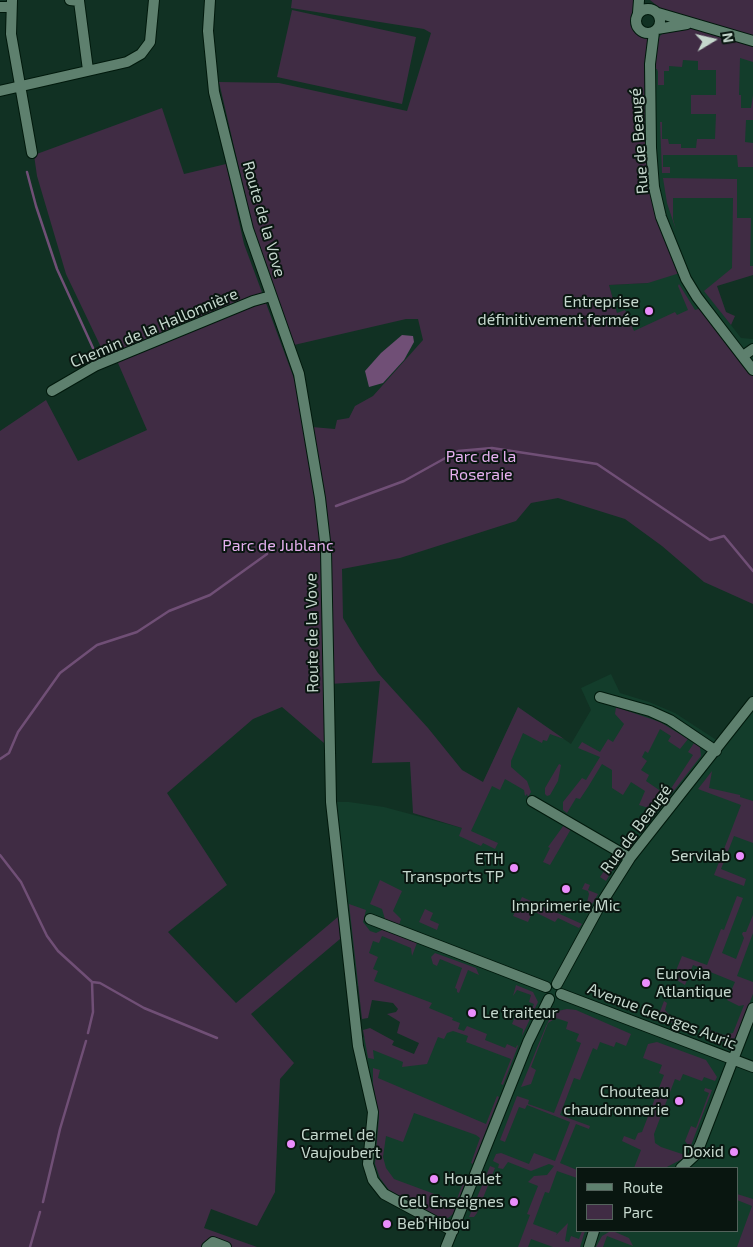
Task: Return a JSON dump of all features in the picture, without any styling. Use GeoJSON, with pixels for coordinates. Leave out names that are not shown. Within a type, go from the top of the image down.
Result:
{"type":"FeatureCollection","features":[{"type":"Feature","properties":{"kind":"street"},"geometry":{"type":"LineString","coordinates":[[70,0],[79,2],[88,70]]}},
{"type":"Feature","properties":{"kind":"street"},"geometry":{"type":"LineString","coordinates":[[0,91],[127,62],[141,54],[150,42],[154,0]]}},
{"type":"Feature","properties":{"kind":"street","name":"Route de la Vove"},"geometry":{"type":"LineString","coordinates":[[210,0],[208,31],[214,92],[248,228],[299,374],[320,501],[326,550],[331,802],[358,1046],[373,1112],[368,1164],[373,1180],[384,1194],[453,1231]]}},
{"type":"Feature","properties":{"kind":"street","name":"Rue de Beaugé"},"geometry":{"type":"LineString","coordinates":[[639,0],[636,20],[650,64]]}},
{"type":"Feature","properties":{"kind":"street"},"geometry":{"type":"LineString","coordinates":[[647,0],[657,12]]}},
{"type":"Feature","properties":{"kind":"street"},"geometry":{"type":"LineString","coordinates":[[0,7],[12,3],[12,34],[32,153]]}},
{"type":"Feature","properties":{"kind":"street"},"geometry":{"type":"LineString","coordinates":[[638,13],[647,9],[753,41]]}},
{"type":"Feature","properties":{"kind":"street","name":"Rue de Beaugé"},"geometry":{"type":"LineString","coordinates":[[657,12],[660,20],[656,30],[650,64],[652,170],[662,223],[686,279],[753,370]]}},
{"type":"Feature","properties":{"kind":"street"},"geometry":{"type":"LineString","coordinates":[[640,30],[647,33],[695,24]]}},
{"type":"Feature","properties":{"kind":"street","name":"Chemin de la Hallonnière"},"geometry":{"type":"LineString","coordinates":[[52,391],[94,366],[271,296]]}},
{"type":"Feature","properties":{"kind":"street"},"geometry":{"type":"LineString","coordinates":[[742,356],[753,349]]}},
{"type":"Feature","properties":{"kind":"street"},"geometry":{"type":"LineString","coordinates":[[600,697],[650,711],[664,717],[716,751]]}},
{"type":"Feature","properties":{"kind":"street","name":"Rue de Beaugé"},"geometry":{"type":"LineString","coordinates":[[559,989],[599,907],[630,858],[753,702]]}},
{"type":"Feature","properties":{"kind":"street"},"geometry":{"type":"LineString","coordinates":[[532,801],[630,858]]}},
{"type":"Feature","properties":{"kind":"street"},"geometry":{"type":"LineString","coordinates":[[370,919],[546,987],[550,984],[559,989],[556,999],[549,999]]}},
{"type":"Feature","properties":{"kind":"street"},"geometry":{"type":"LineString","coordinates":[[546,987],[546,995],[549,999]]}},
{"type":"Feature","properties":{"kind":"street","name":"Avenue Georges Auric"},"geometry":{"type":"LineString","coordinates":[[559,989],[753,1067]]}},
{"type":"Feature","properties":{"kind":"street"},"geometry":{"type":"LineString","coordinates":[[446,1247],[528,1042],[549,999]]}},
{"type":"Feature","properties":{"kind":"street"},"geometry":{"type":"LineString","coordinates":[[683,1167],[694,1156],[700,1145],[753,1008]]}},
{"type":"Feature","properties":{"kind":"street"},"geometry":{"type":"LineString","coordinates":[[589,1247],[594,1232]]}},
{"type":"Feature","properties":{"kind":"street"},"geometry":{"type":"LineString","coordinates":[[207,1247],[213,1242],[226,1247]]}},
{"type":"Feature","properties":{"kind":"shaded area"},"geometry":{"type":"Polygon","coordinates":[[[660,20],[753,41],[753,266],[735,266],[705,291],[741,338],[753,339],[753,369],[625,342],[609,285],[648,283],[661,217],[649,90],[647,33],[651,33],[660,24],[660,20]]]}},
{"type":"Feature","properties":{"kind":"shaded area"},"geometry":{"type":"Polygon","coordinates":[[[402,335],[413,336],[414,342],[404,360],[383,383],[369,387],[365,371],[381,353],[402,335]]]}},
{"type":"Feature","properties":{"kind":"shaded area"},"geometry":{"type":"Polygon","coordinates":[[[611,674],[620,693],[675,713],[721,743],[753,701],[753,1247],[446,1247],[453,1231],[384,1194],[373,1180],[372,1123],[357,1038],[363,1037],[413,1060],[432,1019],[359,986],[351,986],[331,802],[349,802],[384,807],[462,828],[518,707],[571,744],[591,710],[581,688],[611,674]]]}},
{"type":"Feature","properties":{"kind":"green space"},"geometry":{"type":"Polygon","coordinates":[[[292,0],[644,0],[644,9],[636,20],[638,28],[647,33],[648,38],[654,187],[683,272],[648,283],[609,285],[617,313],[625,310],[634,331],[675,312],[677,315],[688,310],[678,286],[679,284],[695,310],[705,307],[753,370],[753,604],[704,582],[662,546],[625,519],[558,498],[531,503],[516,521],[400,558],[342,569],[343,618],[359,645],[378,673],[428,728],[462,770],[483,782],[518,707],[564,739],[550,734],[547,741],[543,740],[542,743],[523,733],[511,761],[511,767],[527,781],[531,792],[528,797],[527,794],[525,796],[524,790],[505,779],[500,790],[492,786],[471,831],[498,843],[495,849],[483,843],[481,846],[459,836],[462,828],[413,813],[410,762],[372,763],[380,681],[329,684],[330,743],[324,743],[282,707],[253,719],[167,793],[227,885],[168,932],[236,1003],[339,916],[340,939],[251,1014],[294,1063],[280,1079],[275,1192],[257,1226],[211,1209],[204,1228],[257,1247],[0,1247],[0,431],[46,400],[78,461],[147,430],[118,363],[109,364],[66,274],[37,176],[34,155],[162,108],[184,174],[226,164],[244,244],[312,427],[335,429],[337,420],[349,418],[355,406],[373,396],[423,340],[418,319],[406,319],[294,345],[253,229],[219,82],[279,83],[407,111],[431,33],[424,29],[291,8],[292,0]]]}},
{"type":"Feature","properties":{"kind":"green space"},"geometry":{"type":"Polygon","coordinates":[[[650,0],[753,0],[753,37],[666,13],[650,0]]]}},
{"type":"Feature","properties":{"kind":"green space"},"geometry":{"type":"Polygon","coordinates":[[[292,10],[416,37],[402,104],[277,77],[292,10]]]}},
{"type":"Feature","properties":{"kind":"green space"},"geometry":{"type":"Polygon","coordinates":[[[681,27],[699,29],[753,46],[753,62],[740,58],[739,95],[741,95],[741,108],[751,108],[753,95],[753,120],[746,120],[745,142],[753,143],[753,167],[738,167],[737,155],[663,155],[663,167],[670,167],[670,173],[662,173],[660,122],[662,122],[662,139],[668,139],[669,144],[681,144],[681,148],[696,148],[697,139],[715,139],[716,114],[691,114],[691,95],[716,95],[716,70],[698,70],[698,61],[683,60],[682,67],[669,66],[669,71],[664,71],[664,85],[658,85],[658,72],[657,69],[653,69],[658,38],[665,31],[681,27]]]}},
{"type":"Feature","properties":{"kind":"green space"},"geometry":{"type":"Polygon","coordinates":[[[663,178],[737,179],[737,218],[751,218],[750,266],[753,266],[753,275],[717,286],[726,312],[735,316],[731,325],[704,291],[732,268],[733,198],[673,198],[673,219],[676,230],[667,203],[663,178]]]}},
{"type":"Feature","properties":{"kind":"green space"},"geometry":{"type":"Polygon","coordinates":[[[616,707],[660,722],[688,739],[680,749],[668,741],[671,736],[660,729],[648,753],[645,751],[642,757],[647,761],[641,770],[649,775],[646,781],[662,792],[665,788],[670,790],[693,755],[688,752],[694,743],[700,747],[701,756],[658,811],[639,805],[645,791],[631,782],[623,795],[612,788],[612,770],[602,764],[580,799],[576,798],[567,813],[563,810],[563,802],[582,778],[586,780],[600,757],[578,748],[582,742],[600,752],[608,739],[613,742],[624,724],[615,714],[616,707]]]}},
{"type":"Feature","properties":{"kind":"green space"},"geometry":{"type":"Polygon","coordinates":[[[559,764],[561,765],[558,781],[550,795],[547,796],[545,788],[559,764]]]}},
{"type":"Feature","properties":{"kind":"green space"},"geometry":{"type":"Polygon","coordinates":[[[712,771],[709,788],[740,795],[740,797],[753,801],[753,843],[734,836],[721,869],[746,879],[744,886],[714,875],[741,805],[698,789],[712,771]]]}},
{"type":"Feature","properties":{"kind":"green space"},"geometry":{"type":"Polygon","coordinates":[[[564,825],[571,829],[550,865],[543,862],[550,848],[548,847],[564,825]]]}},
{"type":"Feature","properties":{"kind":"green space"},"geometry":{"type":"Polygon","coordinates":[[[615,855],[618,860],[606,881],[600,877],[615,855]]]}},
{"type":"Feature","properties":{"kind":"green space"},"geometry":{"type":"Polygon","coordinates":[[[380,880],[402,891],[393,911],[401,919],[399,925],[385,919],[382,909],[370,904],[380,880]]]}},
{"type":"Feature","properties":{"kind":"green space"},"geometry":{"type":"Polygon","coordinates":[[[585,883],[590,885],[588,890],[598,894],[587,913],[585,911],[589,894],[588,891],[582,889],[585,883]]]}},
{"type":"Feature","properties":{"kind":"green space"},"geometry":{"type":"Polygon","coordinates":[[[737,896],[743,898],[722,953],[736,959],[744,938],[742,934],[746,932],[753,915],[753,933],[737,976],[753,982],[753,994],[736,1038],[720,1042],[707,1037],[710,1030],[724,1035],[733,1033],[744,1005],[739,1006],[727,1000],[735,982],[693,965],[685,985],[673,978],[682,956],[707,965],[721,929],[724,930],[737,896]]]}},
{"type":"Feature","properties":{"kind":"green space"},"geometry":{"type":"Polygon","coordinates":[[[522,897],[582,924],[579,928],[558,918],[555,922],[533,911],[528,922],[513,916],[522,897]]]}},
{"type":"Feature","properties":{"kind":"green space"},"geometry":{"type":"Polygon","coordinates":[[[349,904],[366,910],[363,922],[370,931],[376,933],[386,928],[418,940],[412,956],[411,948],[382,936],[379,943],[373,941],[369,953],[378,957],[373,969],[378,971],[374,981],[432,1003],[429,1008],[460,1023],[458,1029],[464,1031],[467,1026],[487,1034],[485,1040],[505,1048],[507,1044],[516,1048],[518,1046],[503,1085],[501,1084],[511,1059],[466,1042],[468,1036],[453,1031],[447,1033],[444,1039],[438,1037],[427,1064],[402,1067],[403,1062],[373,1050],[374,1059],[368,1058],[363,1030],[370,1028],[394,1041],[392,1045],[414,1054],[419,1043],[397,1033],[400,1022],[387,1014],[396,1012],[398,1009],[393,1003],[372,1000],[368,1018],[362,1019],[349,904]]]}},
{"type":"Feature","properties":{"kind":"green space"},"geometry":{"type":"Polygon","coordinates":[[[425,909],[433,913],[430,920],[439,924],[437,930],[419,922],[425,909]]]}},
{"type":"Feature","properties":{"kind":"green space"},"geometry":{"type":"Polygon","coordinates":[[[435,953],[476,968],[479,975],[468,970],[459,993],[457,992],[455,988],[462,968],[440,959],[437,966],[433,964],[431,957],[435,953]]]}},
{"type":"Feature","properties":{"kind":"green space"},"geometry":{"type":"Polygon","coordinates":[[[516,985],[533,992],[538,1002],[522,1036],[523,1029],[512,1024],[517,1012],[509,1008],[529,1016],[534,1004],[529,1002],[531,995],[517,990],[513,996],[516,985]]]}},
{"type":"Feature","properties":{"kind":"green space"},"geometry":{"type":"Polygon","coordinates":[[[664,1001],[667,1003],[665,1010],[675,1021],[679,1019],[686,1022],[686,1028],[658,1017],[664,1001]]]}},
{"type":"Feature","properties":{"kind":"green space"},"geometry":{"type":"Polygon","coordinates":[[[567,1009],[576,1010],[631,1034],[626,1046],[616,1042],[614,1047],[600,1042],[597,1050],[593,1048],[580,1080],[574,1078],[560,1115],[590,1126],[589,1129],[576,1124],[560,1163],[576,1170],[576,1178],[557,1171],[549,1193],[545,1192],[533,1224],[557,1233],[556,1235],[568,1223],[565,1241],[569,1242],[571,1236],[579,1239],[582,1232],[585,1232],[580,1247],[553,1247],[531,1239],[528,1247],[518,1247],[530,1215],[527,1214],[538,1186],[528,1182],[534,1176],[547,1175],[554,1166],[549,1164],[531,1171],[508,1162],[503,1169],[498,1168],[499,1164],[493,1161],[496,1154],[501,1153],[529,1164],[534,1153],[555,1161],[570,1122],[527,1105],[525,1109],[519,1107],[505,1142],[500,1140],[517,1096],[529,1100],[528,1104],[554,1113],[581,1043],[576,1041],[579,1034],[566,1029],[568,1022],[556,1018],[548,1023],[531,1067],[536,1070],[531,1084],[521,1087],[546,1026],[553,1012],[567,1009]]]}},
{"type":"Feature","properties":{"kind":"green space"},"geometry":{"type":"Polygon","coordinates":[[[657,1042],[706,1060],[717,1077],[715,1081],[704,1077],[702,1081],[683,1074],[680,1081],[675,1079],[654,1134],[655,1143],[661,1147],[688,1156],[667,1167],[634,1167],[641,1150],[622,1141],[624,1136],[635,1140],[638,1133],[642,1132],[664,1075],[659,1073],[662,1065],[643,1058],[648,1044],[657,1042]]]}},
{"type":"Feature","properties":{"kind":"green space"},"geometry":{"type":"Polygon","coordinates":[[[373,1068],[380,1070],[378,1078],[486,1124],[497,1096],[499,1097],[473,1164],[471,1163],[480,1138],[414,1113],[403,1142],[386,1136],[383,1157],[386,1168],[394,1179],[456,1202],[465,1177],[467,1178],[453,1214],[448,1218],[441,1218],[389,1190],[380,1178],[375,1164],[379,1117],[373,1084],[373,1068]]]}},
{"type":"Feature","properties":{"kind":"green space"},"geometry":{"type":"Polygon","coordinates":[[[705,1088],[712,1090],[690,1148],[685,1141],[691,1126],[696,1128],[709,1093],[704,1091],[705,1088]]]}},
{"type":"Feature","properties":{"kind":"green space"},"geometry":{"type":"Polygon","coordinates":[[[490,1166],[495,1168],[477,1213],[474,1217],[469,1217],[490,1166]]]}},
{"type":"Feature","properties":{"kind":"green space"},"geometry":{"type":"Polygon","coordinates":[[[738,1194],[753,1199],[753,1247],[737,1247],[752,1206],[738,1200],[738,1194]]]}},
{"type":"Feature","properties":{"kind":"green space"},"geometry":{"type":"Polygon","coordinates":[[[609,1232],[615,1232],[629,1238],[633,1246],[607,1236],[603,1247],[596,1247],[602,1236],[609,1232]]]}},
{"type":"Feature","properties":{"kind":"waterway"},"geometry":{"type":"LineString","coordinates":[[27,172],[57,269],[93,348]]}},
{"type":"Feature","properties":{"kind":"waterway"},"geometry":{"type":"LineString","coordinates":[[336,506],[404,481],[458,451],[492,448],[597,464],[710,540],[724,536],[753,571]]}},
{"type":"Feature","properties":{"kind":"waterway"},"geometry":{"type":"LineString","coordinates":[[0,759],[9,753],[18,732],[60,673],[97,645],[137,632],[169,611],[210,595],[267,554]]}},
{"type":"Feature","properties":{"kind":"waterway"},"geometry":{"type":"LineString","coordinates":[[0,855],[21,882],[47,936],[58,951],[92,982],[93,1012],[88,1033]]}},
{"type":"Feature","properties":{"kind":"waterway"},"geometry":{"type":"LineString","coordinates":[[92,982],[100,983],[144,1008],[217,1038]]}},
{"type":"Feature","properties":{"kind":"waterway"},"geometry":{"type":"LineString","coordinates":[[43,1202],[60,1129],[86,1041]]}},
{"type":"Feature","properties":{"kind":"waterway"},"geometry":{"type":"LineString","coordinates":[[30,1247],[40,1212]]}},
{"type":"Feature","properties":{"kind":"place","name":"Entreprise définitivement fermée"},"geometry":{"type":"Point","coordinates":[649,311]}},
{"type":"Feature","properties":{"kind":"place","name":"Servilab"},"geometry":{"type":"Point","coordinates":[740,856]}},
{"type":"Feature","properties":{"kind":"place","name":"ETH Transports TP"},"geometry":{"type":"Point","coordinates":[514,868]}},
{"type":"Feature","properties":{"kind":"place","name":"Imprimerie Mic"},"geometry":{"type":"Point","coordinates":[566,889]}},
{"type":"Feature","properties":{"kind":"place","name":"Eurovia Atlantique"},"geometry":{"type":"Point","coordinates":[646,983]}},
{"type":"Feature","properties":{"kind":"place","name":"Le traiteur"},"geometry":{"type":"Point","coordinates":[472,1013]}},
{"type":"Feature","properties":{"kind":"place","name":"Chouteau chaudronnerie"},"geometry":{"type":"Point","coordinates":[679,1101]}},
{"type":"Feature","properties":{"kind":"place","name":"Carmel de Vaujoubert"},"geometry":{"type":"Point","coordinates":[291,1144]}},
{"type":"Feature","properties":{"kind":"place","name":"Doxid"},"geometry":{"type":"Point","coordinates":[734,1152]}},
{"type":"Feature","properties":{"kind":"place","name":"Houalet"},"geometry":{"type":"Point","coordinates":[434,1179]}},
{"type":"Feature","properties":{"kind":"place","name":"Cell Enseignes"},"geometry":{"type":"Point","coordinates":[514,1202]}},
{"type":"Feature","properties":{"kind":"place","name":"Beb'Hibou"},"geometry":{"type":"Point","coordinates":[387,1224]}},
{"type":"Feature","properties":{"kind":"park label","name":"Parc de la Roseraie"},"geometry":{"type":"Point","coordinates":[481,466]}},
{"type":"Feature","properties":{"kind":"park label","name":"Parc de Jublanc"},"geometry":{"type":"Point","coordinates":[278,546]}}]}
